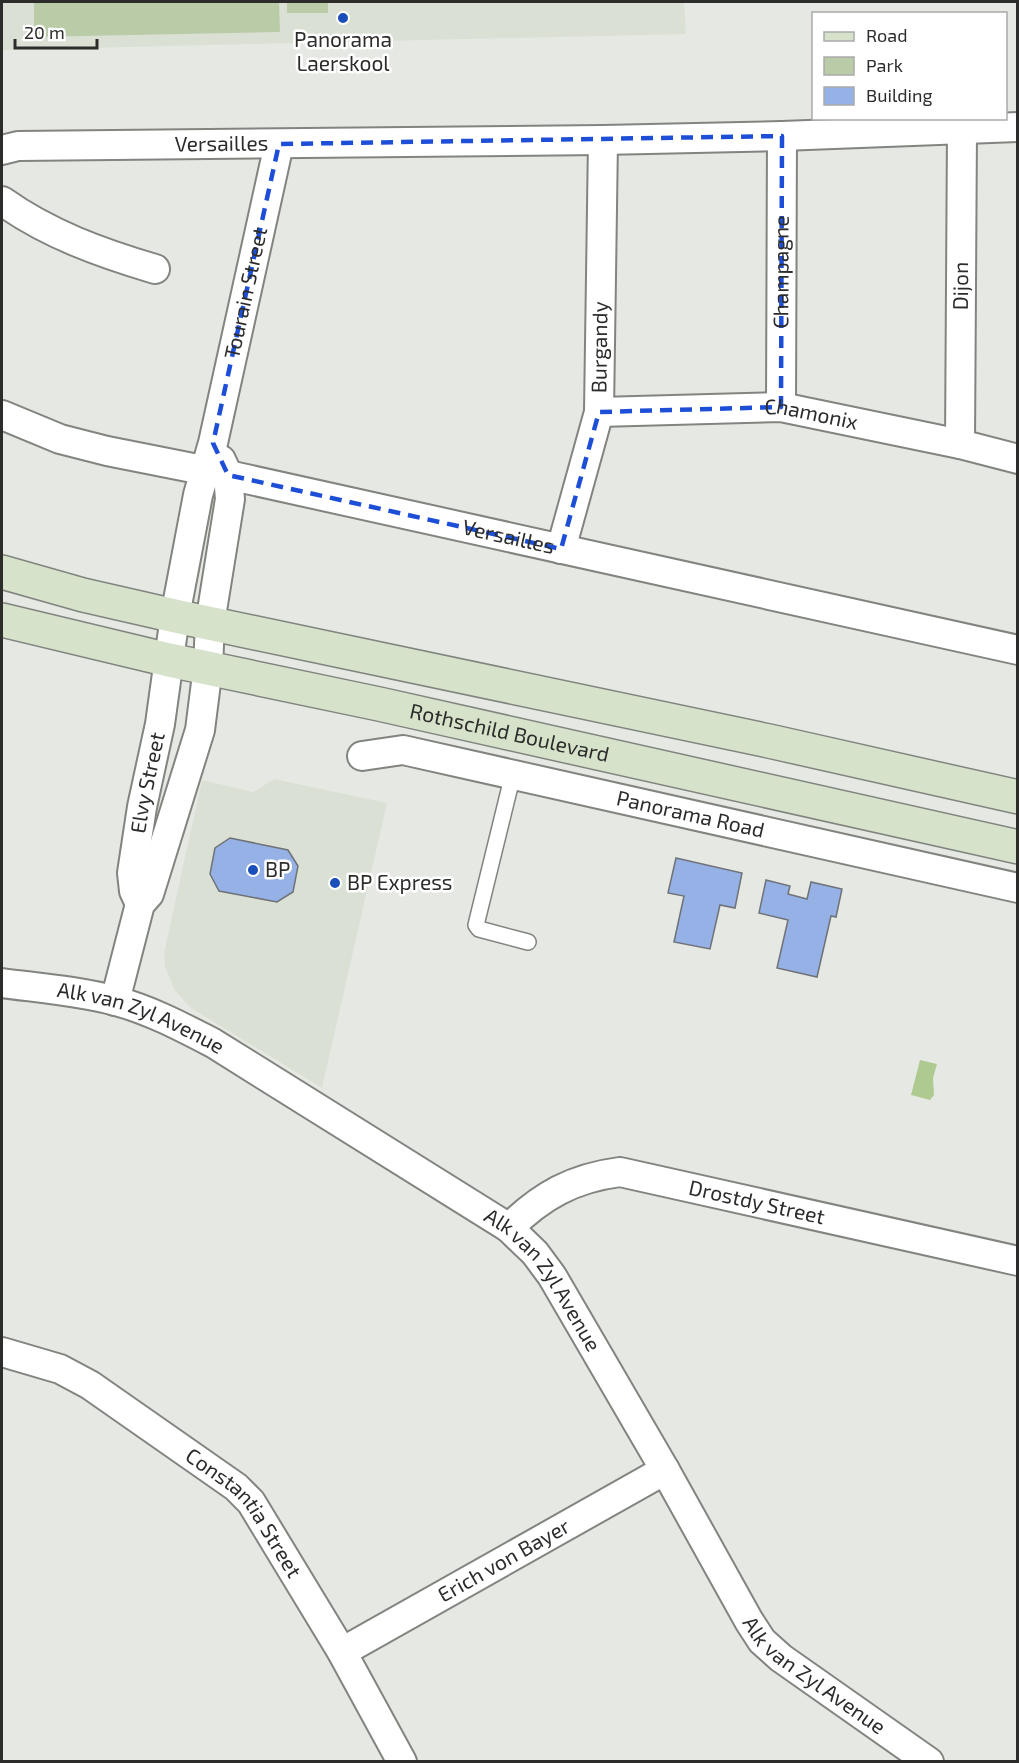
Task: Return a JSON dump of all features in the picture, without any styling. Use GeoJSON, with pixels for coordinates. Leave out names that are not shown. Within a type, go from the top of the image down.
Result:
{"type":"FeatureCollection","features":[{"type":"Feature","properties":{"kind":"street","name":"Versailles"},"geometry":{"type":"LineString","coordinates":[[2,150],[18,146],[782,136],[1017,127]]}},
{"type":"Feature","properties":{"kind":"street","name":"Dijon"},"geometry":{"type":"LineString","coordinates":[[960,444],[962,130]]}},
{"type":"Feature","properties":{"kind":"street","name":"Champagne"},"geometry":{"type":"LineString","coordinates":[[781,407],[782,136]]}},
{"type":"Feature","properties":{"kind":"street","name":"Burgandy"},"geometry":{"type":"LineString","coordinates":[[561,549],[599,412],[603,140]]}},
{"type":"Feature","properties":{"kind":"street","name":"Tourain Street"},"geometry":{"type":"LineString","coordinates":[[210,623],[230,499],[216,474],[213,443],[279,144]]}},
{"type":"Feature","properties":{"kind":"street"},"geometry":{"type":"LineString","coordinates":[[2,201],[22,216],[46,229],[107,255],[155,268]]}},
{"type":"Feature","properties":{"kind":"street","name":"Chamonix"},"geometry":{"type":"LineString","coordinates":[[599,412],[781,407],[960,444],[1017,459]]}},
{"type":"Feature","properties":{"kind":"street","name":"Versailles"},"geometry":{"type":"LineString","coordinates":[[2,415],[60,439],[1017,650]]}},
{"type":"Feature","properties":{"kind":"street"},"geometry":{"type":"LineString","coordinates":[[175,616],[216,474]]}},
{"type":"Feature","properties":{"kind":"street"},"geometry":{"type":"LineString","coordinates":[[2,572],[83,595],[175,616],[769,741],[1017,797]]}},
{"type":"Feature","properties":{"kind":"street","name":"Elvy Street"},"geometry":{"type":"LineString","coordinates":[[140,904],[134,891],[132,873],[142,807],[160,724],[175,616]]}},
{"type":"Feature","properties":{"kind":"street","name":"Rothschild Boulevard"},"geometry":{"type":"LineString","coordinates":[[2,620],[168,660],[1017,847]]}},
{"type":"Feature","properties":{"kind":"street","name":"Elvy Street"},"geometry":{"type":"LineString","coordinates":[[115,1001],[140,904],[149,894],[182,794],[200,730],[208,667],[210,623]]}},
{"type":"Feature","properties":{"kind":"street","name":"Panorama Road"},"geometry":{"type":"LineString","coordinates":[[362,756],[403,750],[1017,888]]}},
{"type":"Feature","properties":{"kind":"street","name":"Alk van Zyl Avenue"},"geometry":{"type":"LineString","coordinates":[[2,983],[115,1001],[149,1012],[213,1043],[509,1228],[535,1253],[552,1276],[762,1641],[781,1658],[929,1761]]}},
{"type":"Feature","properties":{"kind":"street","name":"Drostdy Street"},"geometry":{"type":"LineString","coordinates":[[509,1228],[529,1208],[557,1190],[602,1174],[620,1172],[1017,1261]]}},
{"type":"Feature","properties":{"kind":"street","name":"Constantia Street"},"geometry":{"type":"LineString","coordinates":[[2,1352],[60,1369],[90,1385],[236,1487],[251,1502],[342,1652],[402,1761]]}},
{"type":"Feature","properties":{"kind":"street","name":"Erich von Bayer"},"geometry":{"type":"LineString","coordinates":[[342,1652],[665,1470]]}},
{"type":"Feature","properties":{"kind":"lane"},"geometry":{"type":"LineString","coordinates":[[513,774],[476,925],[479,929],[528,942]]}},
{"type":"Feature","properties":{"kind":"highlighted area"},"geometry":{"type":"Polygon","coordinates":[[[782,136],[781,407],[599,412],[561,549],[228,475],[213,443],[279,144],[782,136]]]}},
{"type":"Feature","properties":{"kind":"shaded area","name":"Panorama Laerskool"},"geometry":{"type":"Polygon","coordinates":[[[2,2],[684,2],[686,34],[2,50],[2,2]]]}},
{"type":"Feature","properties":{"kind":"shaded area"},"geometry":{"type":"Polygon","coordinates":[[[274,779],[387,803],[322,1088],[191,1008],[175,991],[165,967],[164,953],[202,780],[253,792],[274,779]]]}},
{"type":"Feature","properties":{"kind":"shaded area"},"geometry":{"type":"Polygon","coordinates":[[[920,1060],[937,1064],[933,1078],[934,1095],[930,1100],[911,1095],[920,1060]]]}},
{"type":"Feature","properties":{"kind":"green space"},"geometry":{"type":"Polygon","coordinates":[[[34,2],[279,2],[280,32],[34,37],[34,2]]]}},
{"type":"Feature","properties":{"kind":"green space"},"geometry":{"type":"Polygon","coordinates":[[[287,2],[328,2],[328,13],[287,13],[287,2]]]}},
{"type":"Feature","properties":{"kind":"building"},"geometry":{"type":"Polygon","coordinates":[[[230,838],[288,850],[298,866],[293,892],[277,902],[219,891],[210,874],[215,848],[230,838]]]}},
{"type":"Feature","properties":{"kind":"building"},"geometry":{"type":"Polygon","coordinates":[[[676,858],[742,873],[735,908],[720,905],[710,949],[674,942],[684,896],[668,893],[676,858]]]}},
{"type":"Feature","properties":{"kind":"building"},"geometry":{"type":"Polygon","coordinates":[[[766,880],[790,886],[788,894],[807,899],[811,882],[842,889],[836,917],[831,916],[817,977],[777,968],[788,920],[759,913],[766,880]]]}},
{"type":"Feature","properties":{"kind":"place","name":"Panorama Laerskool"},"geometry":{"type":"Point","coordinates":[343,18]}},
{"type":"Feature","properties":{"kind":"place","name":"BP"},"geometry":{"type":"Point","coordinates":[253,870]}},
{"type":"Feature","properties":{"kind":"place","name":"BP Express"},"geometry":{"type":"Point","coordinates":[335,883]}}]}
